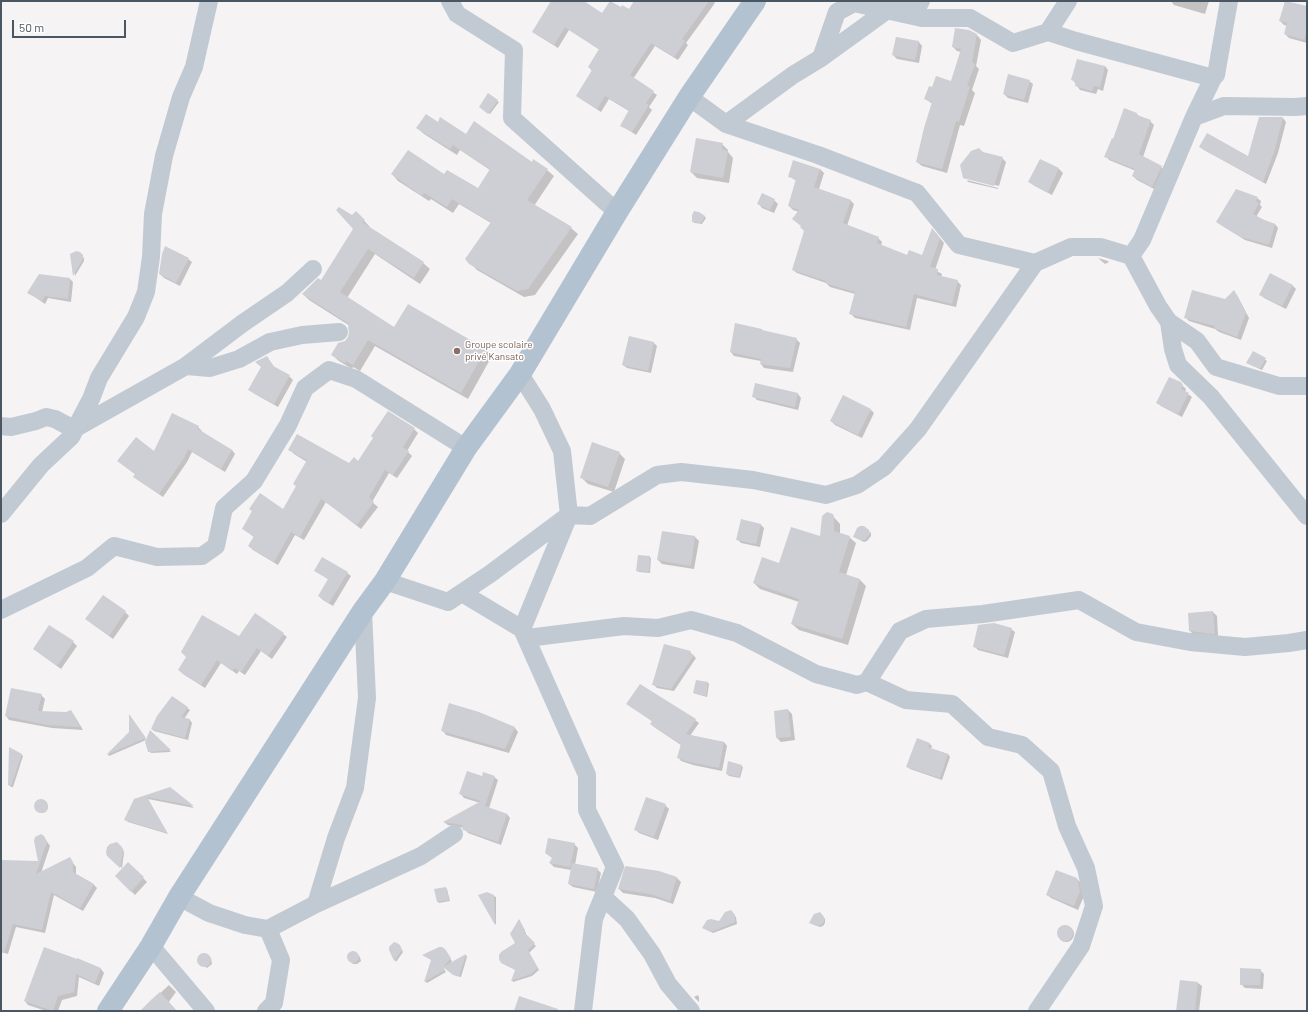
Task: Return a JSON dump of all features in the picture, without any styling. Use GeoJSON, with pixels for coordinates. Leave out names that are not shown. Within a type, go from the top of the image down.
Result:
{"type":"FeatureCollection","features":[{"type":"Feature","properties":{"kind":"main road"},"geometry":{"type":"LineString","coordinates":[[108,1011],[151,946],[179,897],[363,611],[385,581],[466,448],[520,374],[617,212],[689,97],[755,1]]}},
{"type":"Feature","properties":{"kind":"street"},"geometry":{"type":"LineString","coordinates":[[1,514],[40,466],[71,437],[91,399],[99,378],[136,317],[146,292],[151,257],[153,214],[164,156],[181,97],[194,67],[208,1]]}},
{"type":"Feature","properties":{"kind":"street"},"geometry":{"type":"LineString","coordinates":[[450,1],[457,14],[514,50],[512,118],[617,212]]}},
{"type":"Feature","properties":{"kind":"street"},"geometry":{"type":"LineString","coordinates":[[726,124],[793,75],[822,58],[886,11],[918,6],[921,1]]}},
{"type":"Feature","properties":{"kind":"street"},"geometry":{"type":"LineString","coordinates":[[1048,32],[1068,1]]}},
{"type":"Feature","properties":{"kind":"street"},"geometry":{"type":"LineString","coordinates":[[1131,256],[1142,240],[1194,117],[1213,78],[1216,75],[1229,1]]}},
{"type":"Feature","properties":{"kind":"street"},"geometry":{"type":"LineString","coordinates":[[822,58],[838,12],[854,3],[922,18],[970,18],[1013,43],[1048,32],[1213,78]]}},
{"type":"Feature","properties":{"kind":"street"},"geometry":{"type":"LineString","coordinates":[[689,97],[726,124],[818,155],[917,193],[959,245],[1035,263]]}},
{"type":"Feature","properties":{"kind":"street"},"geometry":{"type":"LineString","coordinates":[[1194,117],[1224,106],[1307,106]]}},
{"type":"Feature","properties":{"kind":"street"},"geometry":{"type":"LineString","coordinates":[[385,581],[448,602],[490,574],[569,515],[590,516],[657,475],[681,472],[752,480],[826,495],[857,485],[884,467],[918,429],[1035,263],[1071,247],[1101,247],[1131,256],[1158,306],[1169,322],[1197,341],[1216,367],[1279,386],[1307,386]]}},
{"type":"Feature","properties":{"kind":"street"},"geometry":{"type":"LineString","coordinates":[[1,426],[10,427],[46,417],[55,419],[68,426],[76,428],[186,366],[243,323],[287,293],[313,269]]}},
{"type":"Feature","properties":{"kind":"street"},"geometry":{"type":"LineString","coordinates":[[1169,322],[1173,349],[1178,364],[1211,397],[1307,516]]}},
{"type":"Feature","properties":{"kind":"street"},"geometry":{"type":"LineString","coordinates":[[186,366],[210,368],[239,359],[270,342],[302,336],[339,332]]}},
{"type":"Feature","properties":{"kind":"street"},"geometry":{"type":"LineString","coordinates":[[1,610],[86,568],[114,546],[157,556],[202,556],[216,546],[224,508],[254,482],[288,425],[305,388],[329,370],[356,379],[466,448]]}},
{"type":"Feature","properties":{"kind":"street"},"geometry":{"type":"LineString","coordinates":[[520,374],[542,409],[562,451],[569,515],[524,634]]}},
{"type":"Feature","properties":{"kind":"street"},"geometry":{"type":"LineString","coordinates":[[462,593],[524,634],[587,775],[587,810],[615,867],[594,919],[583,1011]]}},
{"type":"Feature","properties":{"kind":"street"},"geometry":{"type":"LineString","coordinates":[[524,634],[624,626],[658,628],[691,620],[737,632],[816,674],[857,685],[867,682],[900,631],[926,619],[983,614],[1079,600],[1136,632],[1190,642],[1245,647],[1307,640]]}},
{"type":"Feature","properties":{"kind":"street"},"geometry":{"type":"LineString","coordinates":[[316,904],[336,838],[355,788],[367,698],[363,611]]}},
{"type":"Feature","properties":{"kind":"street"},"geometry":{"type":"LineString","coordinates":[[867,682],[906,700],[952,704],[988,737],[1022,745],[1051,771],[1068,826],[1086,868],[1094,906],[1081,946],[1037,1011]]}},
{"type":"Feature","properties":{"kind":"street"},"geometry":{"type":"LineString","coordinates":[[179,897],[209,914],[245,925],[268,929],[316,904],[421,856],[454,834]]}},
{"type":"Feature","properties":{"kind":"street"},"geometry":{"type":"LineString","coordinates":[[603,897],[627,919],[652,954],[668,984],[691,1011]]}},
{"type":"Feature","properties":{"kind":"street"},"geometry":{"type":"LineString","coordinates":[[266,1011],[274,1003],[282,960],[268,929]]}},
{"type":"Feature","properties":{"kind":"street"},"geometry":{"type":"LineString","coordinates":[[151,946],[206,1011]]}},
{"type":"Feature","properties":{"kind":"building"},"geometry":{"type":"Polygon","coordinates":[[[551,1],[584,1],[602,13],[610,1],[621,7],[622,5],[629,9],[634,1],[709,1],[682,39],[685,41],[674,57],[651,43],[630,75],[654,91],[646,103],[649,105],[632,132],[620,126],[629,110],[605,96],[597,109],[576,96],[592,70],[588,67],[599,49],[565,27],[554,45],[532,32],[551,1]]]}},
{"type":"Feature","properties":{"kind":"building"},"geometry":{"type":"Polygon","coordinates":[[[1285,1],[1307,6],[1307,29],[1304,40],[1284,34],[1287,23],[1279,21],[1285,1]]]}},
{"type":"Feature","properties":{"kind":"building"},"geometry":{"type":"Polygon","coordinates":[[[955,28],[969,30],[977,34],[972,62],[975,64],[967,86],[970,87],[959,122],[956,121],[942,169],[916,162],[932,102],[924,99],[929,86],[932,87],[936,76],[951,81],[961,49],[952,47],[955,28]]]}},
{"type":"Feature","properties":{"kind":"building"},"geometry":{"type":"Polygon","coordinates":[[[896,37],[919,41],[915,60],[892,55],[896,37]]]}},
{"type":"Feature","properties":{"kind":"building"},"geometry":{"type":"Polygon","coordinates":[[[1077,59],[1105,66],[1100,87],[1094,86],[1092,91],[1075,86],[1076,82],[1071,80],[1077,59]]]}},
{"type":"Feature","properties":{"kind":"building"},"geometry":{"type":"Polygon","coordinates":[[[1008,74],[1030,80],[1024,100],[1003,94],[1008,74]]]}},
{"type":"Feature","properties":{"kind":"building"},"geometry":{"type":"Polygon","coordinates":[[[488,93],[498,100],[488,114],[479,107],[488,93]]]}},
{"type":"Feature","properties":{"kind":"building"},"geometry":{"type":"Polygon","coordinates":[[[1124,108],[1151,120],[1139,154],[1162,166],[1152,187],[1132,176],[1135,169],[1104,157],[1112,138],[1113,139],[1124,108]]]}},
{"type":"Feature","properties":{"kind":"building"},"geometry":{"type":"Polygon","coordinates":[[[426,114],[438,122],[440,117],[466,134],[474,121],[532,162],[533,159],[548,169],[527,200],[572,227],[528,289],[517,291],[469,264],[465,259],[491,222],[452,199],[447,207],[424,193],[422,196],[391,174],[408,150],[444,174],[447,170],[478,188],[490,169],[453,145],[450,149],[416,128],[426,114]]]}},
{"type":"Feature","properties":{"kind":"building"},"geometry":{"type":"Polygon","coordinates":[[[1259,117],[1283,117],[1275,149],[1263,182],[1199,147],[1207,133],[1248,156],[1259,117]]]}},
{"type":"Feature","properties":{"kind":"building"},"geometry":{"type":"Polygon","coordinates":[[[696,138],[723,143],[722,149],[728,151],[723,178],[690,172],[696,138]]]}},
{"type":"Feature","properties":{"kind":"building"},"geometry":{"type":"Polygon","coordinates":[[[979,148],[983,152],[1003,157],[994,186],[963,178],[960,165],[971,151],[979,148]]]}},
{"type":"Feature","properties":{"kind":"building"},"geometry":{"type":"Polygon","coordinates":[[[1040,159],[1059,168],[1048,192],[1028,182],[1040,159]]]}},
{"type":"Feature","properties":{"kind":"building"},"geometry":{"type":"Polygon","coordinates":[[[793,160],[820,169],[814,187],[851,200],[843,223],[879,237],[877,243],[907,255],[909,250],[922,255],[932,228],[940,238],[930,267],[938,269],[937,275],[958,280],[952,304],[914,294],[906,327],[849,314],[855,292],[825,283],[826,281],[792,270],[804,231],[800,227],[801,226],[792,219],[799,210],[788,206],[796,179],[788,177],[793,160]]]}},
{"type":"Feature","properties":{"kind":"building"},"geometry":{"type":"Polygon","coordinates":[[[1236,189],[1258,197],[1256,201],[1259,203],[1253,214],[1275,224],[1269,245],[1241,237],[1216,222],[1236,189]]]}},
{"type":"Feature","properties":{"kind":"building"},"geometry":{"type":"Polygon","coordinates":[[[762,193],[775,199],[770,210],[757,204],[762,193]]]}},
{"type":"Feature","properties":{"kind":"building"},"geometry":{"type":"Polygon","coordinates":[[[339,207],[352,215],[356,211],[365,220],[362,222],[424,262],[414,278],[368,249],[340,292],[394,327],[408,304],[486,349],[461,393],[368,340],[353,365],[346,361],[345,363],[331,355],[338,343],[345,341],[348,337],[349,324],[302,294],[318,278],[321,280],[353,229],[336,210],[339,207]]]}},
{"type":"Feature","properties":{"kind":"building"},"geometry":{"type":"Polygon","coordinates":[[[694,211],[705,216],[701,223],[692,222],[692,215],[694,211]]]}},
{"type":"Feature","properties":{"kind":"building"},"geometry":{"type":"Polygon","coordinates":[[[165,246],[189,258],[176,283],[159,274],[162,254],[165,246]]]}},
{"type":"Feature","properties":{"kind":"building"},"geometry":{"type":"Polygon","coordinates":[[[76,251],[83,255],[83,259],[73,276],[70,254],[76,251]]]}},
{"type":"Feature","properties":{"kind":"building"},"geometry":{"type":"Polygon","coordinates":[[[1270,273],[1293,285],[1282,306],[1259,295],[1270,273]]]}},
{"type":"Feature","properties":{"kind":"building"},"geometry":{"type":"Polygon","coordinates":[[[39,274],[70,278],[68,299],[45,296],[42,301],[27,293],[39,274]]]}},
{"type":"Feature","properties":{"kind":"building"},"geometry":{"type":"Polygon","coordinates":[[[1192,290],[1225,299],[1234,290],[1246,313],[1237,337],[1214,328],[1215,326],[1184,318],[1192,290]]]}},
{"type":"Feature","properties":{"kind":"building"},"geometry":{"type":"Polygon","coordinates":[[[735,323],[797,338],[790,368],[760,364],[761,359],[730,352],[735,323]]]}},
{"type":"Feature","properties":{"kind":"building"},"geometry":{"type":"Polygon","coordinates":[[[629,336],[654,342],[648,371],[622,365],[629,336]]]}},
{"type":"Feature","properties":{"kind":"building"},"geometry":{"type":"Polygon","coordinates":[[[1253,351],[1266,358],[1260,369],[1246,363],[1253,351]]]}},
{"type":"Feature","properties":{"kind":"building"},"geometry":{"type":"Polygon","coordinates":[[[267,356],[273,366],[290,375],[274,404],[248,390],[261,367],[255,362],[267,356]]]}},
{"type":"Feature","properties":{"kind":"building"},"geometry":{"type":"Polygon","coordinates":[[[1169,377],[1181,382],[1183,385],[1181,389],[1189,393],[1178,414],[1156,403],[1169,377]]]}},
{"type":"Feature","properties":{"kind":"building"},"geometry":{"type":"Polygon","coordinates":[[[755,383],[798,393],[795,407],[752,397],[755,383]]]}},
{"type":"Feature","properties":{"kind":"building"},"geometry":{"type":"Polygon","coordinates":[[[843,395],[871,409],[858,435],[830,421],[843,395]]]}},
{"type":"Feature","properties":{"kind":"building"},"geometry":{"type":"Polygon","coordinates":[[[388,411],[415,428],[403,447],[409,451],[393,475],[385,470],[369,497],[374,502],[357,525],[321,499],[300,537],[291,532],[274,562],[248,546],[254,536],[242,529],[252,511],[249,509],[260,493],[283,509],[296,486],[293,484],[307,460],[288,450],[297,434],[349,463],[354,457],[358,461],[373,438],[371,436],[388,411]]]}},
{"type":"Feature","properties":{"kind":"building"},"geometry":{"type":"Polygon","coordinates":[[[172,413],[199,426],[198,429],[232,450],[221,469],[188,449],[184,458],[159,494],[133,477],[135,474],[117,461],[136,437],[154,451],[172,413]]]}},
{"type":"Feature","properties":{"kind":"building"},"geometry":{"type":"Polygon","coordinates":[[[592,442],[620,452],[608,487],[580,478],[592,442]]]}},
{"type":"Feature","properties":{"kind":"building"},"geometry":{"type":"Polygon","coordinates":[[[827,512],[833,514],[834,531],[850,536],[839,572],[860,579],[842,639],[791,624],[799,599],[753,583],[762,557],[779,563],[791,527],[820,536],[822,516],[827,512]]]}},
{"type":"Feature","properties":{"kind":"building"},"geometry":{"type":"Polygon","coordinates":[[[741,519],[761,524],[756,544],[736,540],[741,519]]]}},
{"type":"Feature","properties":{"kind":"building"},"geometry":{"type":"Polygon","coordinates":[[[864,526],[869,530],[870,534],[865,540],[853,537],[857,528],[864,526]]]}},
{"type":"Feature","properties":{"kind":"building"},"geometry":{"type":"Polygon","coordinates":[[[662,531],[695,536],[691,566],[657,560],[662,531]]]}},
{"type":"Feature","properties":{"kind":"building"},"geometry":{"type":"Polygon","coordinates":[[[638,555],[650,556],[649,572],[636,571],[638,555]]]}},
{"type":"Feature","properties":{"kind":"building"},"geometry":{"type":"Polygon","coordinates":[[[322,557],[348,572],[329,603],[318,596],[328,579],[314,571],[322,557]]]}},
{"type":"Feature","properties":{"kind":"building"},"geometry":{"type":"Polygon","coordinates":[[[103,595],[126,611],[109,636],[85,619],[103,595]]]}},
{"type":"Feature","properties":{"kind":"building"},"geometry":{"type":"Polygon","coordinates":[[[1213,611],[1215,634],[1189,631],[1188,613],[1213,611]]]}},
{"type":"Feature","properties":{"kind":"building"},"geometry":{"type":"Polygon","coordinates":[[[255,613],[284,633],[268,656],[257,648],[241,672],[235,668],[232,671],[217,660],[201,685],[178,670],[186,657],[181,652],[202,615],[239,636],[255,613]]]}},
{"type":"Feature","properties":{"kind":"building"},"geometry":{"type":"Polygon","coordinates":[[[994,623],[1012,628],[1004,655],[973,647],[978,625],[994,623]]]}},
{"type":"Feature","properties":{"kind":"building"},"geometry":{"type":"Polygon","coordinates":[[[49,625],[74,641],[57,666],[33,649],[49,625]]]}},
{"type":"Feature","properties":{"kind":"building"},"geometry":{"type":"Polygon","coordinates":[[[664,644],[691,651],[689,653],[694,655],[671,689],[652,685],[664,644]]]}},
{"type":"Feature","properties":{"kind":"building"},"geometry":{"type":"Polygon","coordinates":[[[696,680],[708,682],[706,696],[693,693],[696,680]]]}},
{"type":"Feature","properties":{"kind":"building"},"geometry":{"type":"Polygon","coordinates":[[[640,684],[696,719],[686,734],[724,742],[719,768],[677,758],[681,744],[650,724],[652,721],[626,704],[640,684]]]}},
{"type":"Feature","properties":{"kind":"building"},"geometry":{"type":"Polygon","coordinates":[[[11,688],[42,694],[38,711],[66,712],[71,710],[80,727],[47,725],[5,716],[11,688]]]}},
{"type":"Feature","properties":{"kind":"building"},"geometry":{"type":"Polygon","coordinates":[[[172,696],[188,707],[181,717],[190,719],[185,738],[151,729],[157,716],[172,696]]]}},
{"type":"Feature","properties":{"kind":"building"},"geometry":{"type":"Polygon","coordinates":[[[449,703],[479,712],[515,727],[505,749],[441,731],[449,703]]]}},
{"type":"Feature","properties":{"kind":"building"},"geometry":{"type":"Polygon","coordinates":[[[788,709],[791,737],[776,738],[774,711],[788,709]]]}},
{"type":"Feature","properties":{"kind":"building"},"geometry":{"type":"Polygon","coordinates":[[[129,714],[146,738],[106,755],[129,732],[129,714]]]}},
{"type":"Feature","properties":{"kind":"building"},"geometry":{"type":"Polygon","coordinates":[[[150,730],[171,750],[148,752],[145,742],[150,730]]]}},
{"type":"Feature","properties":{"kind":"building"},"geometry":{"type":"Polygon","coordinates":[[[917,738],[930,743],[928,747],[948,754],[940,778],[906,767],[917,738]]]}},
{"type":"Feature","properties":{"kind":"building"},"geometry":{"type":"Polygon","coordinates":[[[9,747],[22,754],[11,786],[8,785],[9,747]]]}},
{"type":"Feature","properties":{"kind":"building"},"geometry":{"type":"Polygon","coordinates":[[[728,761],[742,765],[739,777],[726,774],[728,761]]]}},
{"type":"Feature","properties":{"kind":"building"},"geometry":{"type":"Polygon","coordinates":[[[467,771],[482,776],[483,772],[495,776],[485,806],[507,814],[498,842],[463,830],[462,825],[443,822],[481,801],[459,794],[467,771]]]}},
{"type":"Feature","properties":{"kind":"building"},"geometry":{"type":"Polygon","coordinates":[[[170,787],[194,806],[147,797],[167,833],[124,820],[134,799],[170,787]]]}},
{"type":"Feature","properties":{"kind":"building"},"geometry":{"type":"Polygon","coordinates":[[[646,797],[666,804],[654,837],[634,830],[646,797]]]}},
{"type":"Feature","properties":{"kind":"building"},"geometry":{"type":"Polygon","coordinates":[[[41,799],[46,801],[48,806],[46,811],[41,813],[36,811],[34,806],[36,801],[41,799]]]}},
{"type":"Feature","properties":{"kind":"building"},"geometry":{"type":"Polygon","coordinates":[[[41,834],[47,842],[36,874],[70,857],[73,862],[73,872],[94,884],[80,908],[51,892],[42,930],[13,924],[4,953],[1,952],[1,860],[38,861],[34,841],[35,837],[41,834]]]}},
{"type":"Feature","properties":{"kind":"building"},"geometry":{"type":"Polygon","coordinates":[[[548,838],[575,843],[570,867],[549,863],[552,858],[545,853],[548,838]]]}},
{"type":"Feature","properties":{"kind":"building"},"geometry":{"type":"Polygon","coordinates":[[[117,842],[122,847],[123,851],[120,868],[107,856],[106,852],[107,847],[110,844],[117,842]]]}},
{"type":"Feature","properties":{"kind":"building"},"geometry":{"type":"Polygon","coordinates":[[[128,862],[144,877],[131,892],[115,876],[128,862]]]}},
{"type":"Feature","properties":{"kind":"building"},"geometry":{"type":"Polygon","coordinates":[[[572,863],[598,868],[594,889],[568,884],[572,863]]]}},
{"type":"Feature","properties":{"kind":"building"},"geometry":{"type":"Polygon","coordinates":[[[625,866],[659,871],[677,877],[670,901],[650,894],[618,889],[625,866]]]}},
{"type":"Feature","properties":{"kind":"building"},"geometry":{"type":"Polygon","coordinates":[[[1056,870],[1077,878],[1080,891],[1074,906],[1046,895],[1056,870]]]}},
{"type":"Feature","properties":{"kind":"building"},"geometry":{"type":"Polygon","coordinates":[[[446,887],[449,900],[437,902],[434,889],[446,887]]]}},
{"type":"Feature","properties":{"kind":"building"},"geometry":{"type":"Polygon","coordinates":[[[487,892],[494,895],[495,925],[478,895],[487,892]]]}},
{"type":"Feature","properties":{"kind":"building"},"geometry":{"type":"Polygon","coordinates":[[[731,910],[735,915],[735,922],[711,932],[702,928],[707,920],[711,919],[719,921],[725,912],[731,910]]]}},
{"type":"Feature","properties":{"kind":"building"},"geometry":{"type":"Polygon","coordinates":[[[820,912],[824,917],[822,924],[817,926],[809,923],[814,914],[820,912]]]}},
{"type":"Feature","properties":{"kind":"building"},"geometry":{"type":"Polygon","coordinates":[[[519,919],[525,933],[535,943],[528,950],[538,968],[531,974],[511,981],[515,970],[501,963],[499,955],[515,943],[510,934],[519,919]]]}},
{"type":"Feature","properties":{"kind":"building"},"geometry":{"type":"Polygon","coordinates":[[[1065,925],[1072,930],[1073,933],[1068,940],[1065,941],[1058,936],[1057,933],[1062,926],[1065,925]]]}},
{"type":"Feature","properties":{"kind":"building"},"geometry":{"type":"Polygon","coordinates":[[[394,942],[400,945],[402,950],[394,961],[389,947],[394,942]]]}},
{"type":"Feature","properties":{"kind":"building"},"geometry":{"type":"Polygon","coordinates":[[[44,947],[101,968],[95,983],[76,974],[74,992],[58,996],[53,1011],[24,1001],[44,947]]]}},
{"type":"Feature","properties":{"kind":"building"},"geometry":{"type":"Polygon","coordinates":[[[439,947],[445,949],[451,958],[443,967],[445,970],[424,982],[431,960],[422,955],[439,947]]]}},
{"type":"Feature","properties":{"kind":"building"},"geometry":{"type":"Polygon","coordinates":[[[355,951],[358,952],[358,962],[351,963],[348,962],[347,955],[348,952],[355,951]]]}},
{"type":"Feature","properties":{"kind":"building"},"geometry":{"type":"Polygon","coordinates":[[[204,953],[209,955],[211,960],[209,965],[204,967],[199,965],[197,960],[199,955],[204,953]]]}},
{"type":"Feature","properties":{"kind":"building"},"geometry":{"type":"Polygon","coordinates":[[[466,954],[459,976],[453,975],[443,967],[466,954]]]}},
{"type":"Feature","properties":{"kind":"building"},"geometry":{"type":"Polygon","coordinates":[[[1240,968],[1261,969],[1260,985],[1240,985],[1240,968]]]}},
{"type":"Feature","properties":{"kind":"building"},"geometry":{"type":"Polygon","coordinates":[[[1180,980],[1198,982],[1195,1011],[1176,1011],[1180,980]]]}},
{"type":"Feature","properties":{"kind":"building"},"geometry":{"type":"Polygon","coordinates":[[[160,992],[177,1011],[140,1011],[152,999],[160,992]]]}},
{"type":"Feature","properties":{"kind":"building"},"geometry":{"type":"Polygon","coordinates":[[[519,996],[558,1009],[557,1011],[514,1011],[519,996]]]}},
{"type":"Feature","properties":{"kind":"place","name":"Groupe scolaire privé Kansato"},"geometry":{"type":"Point","coordinates":[457,351]}}]}
